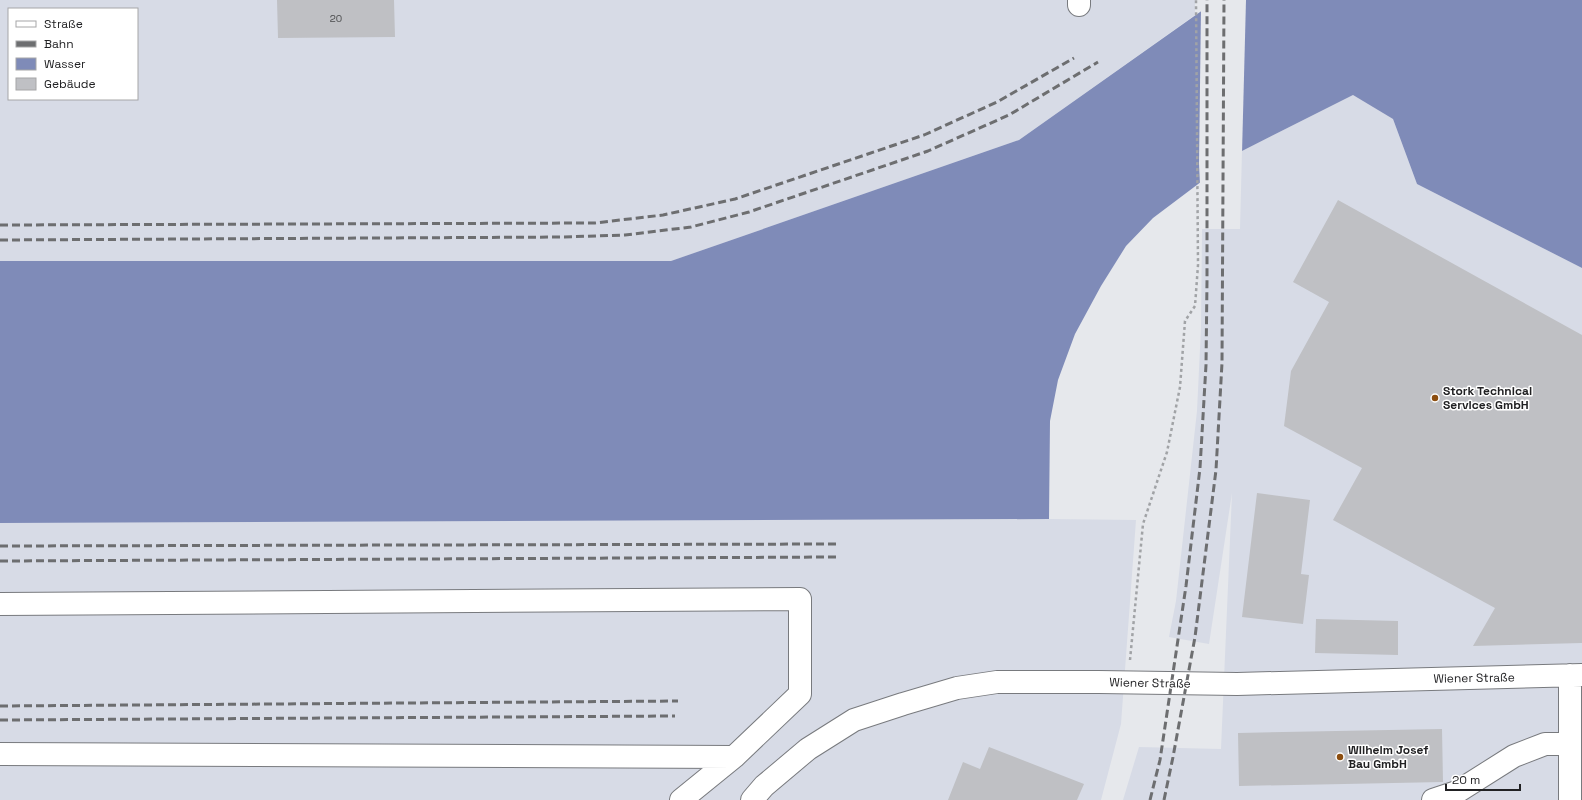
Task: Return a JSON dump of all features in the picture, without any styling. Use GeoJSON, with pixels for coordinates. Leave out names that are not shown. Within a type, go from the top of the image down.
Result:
{"type":"FeatureCollection","features":[{"type":"Feature","properties":{"kind":"street"},"geometry":{"type":"LineString","coordinates":[[0,604],[800,600],[800,694],[734,757],[681,800]]}},
{"type":"Feature","properties":{"kind":"street","name":"Wiener Straße"},"geometry":{"type":"LineString","coordinates":[[752,800],[764,786],[808,749],[854,720],[957,688],[997,682],[1237,684],[1576,675]]}},
{"type":"Feature","properties":{"kind":"street"},"geometry":{"type":"LineString","coordinates":[[1574,789],[1570,744],[1576,675]]}},
{"type":"Feature","properties":{"kind":"street"},"geometry":{"type":"LineString","coordinates":[[1433,800],[1457,792],[1514,756],[1545,744],[1570,744]]}},
{"type":"Feature","properties":{"kind":"street"},"geometry":{"type":"LineString","coordinates":[[0,754],[734,757]]}},
{"type":"Feature","properties":{"kind":"path"},"geometry":{"type":"LineString","coordinates":[[1129,683],[1143,524],[1167,452],[1180,387],[1185,321],[1195,306],[1198,265],[1196,0]]}},
{"type":"Feature","properties":{"kind":"shaded area"},"geometry":{"type":"Polygon","coordinates":[[[0,0],[1195,0],[1195,15],[1019,140],[671,261],[0,261],[0,0]]]}},
{"type":"Feature","properties":{"kind":"shaded area"},"geometry":{"type":"Polygon","coordinates":[[[1353,95],[1393,119],[1417,184],[1582,268],[1582,800],[1123,800],[1139,747],[1221,749],[1232,493],[1209,644],[1169,637],[1176,601],[1197,411],[1201,328],[1202,229],[1240,229],[1242,151],[1353,95]]]}},
{"type":"Feature","properties":{"kind":"shaded area"},"geometry":{"type":"Polygon","coordinates":[[[1049,519],[1136,520],[1121,724],[1101,800],[0,800],[0,523],[1049,519]]]}},
{"type":"Feature","properties":{"kind":"water"},"geometry":{"type":"Polygon","coordinates":[[[1217,0],[1582,0],[1582,268],[1417,184],[1393,119],[1353,95],[1242,151],[1153,218],[1126,246],[1101,286],[1075,334],[1058,380],[1050,421],[1049,519],[0,523],[0,261],[671,261],[1019,140],[1217,0]]]}},
{"type":"Feature","properties":{"kind":"pier"},"geometry":{"type":"Polygon","coordinates":[[[1213,0],[1246,0],[1242,153],[1200,185],[1201,8],[1213,0]]]}},
{"type":"Feature","properties":{"kind":"building"},"geometry":{"type":"Polygon","coordinates":[[[277,0],[394,0],[395,37],[278,38],[277,0]]]}},
{"type":"Feature","properties":{"kind":"building","name":"Stork Technical Services GmbH"},"geometry":{"type":"Polygon","coordinates":[[[1338,200],[1582,335],[1582,643],[1473,646],[1495,608],[1333,520],[1362,468],[1284,426],[1291,371],[1329,302],[1293,282],[1338,200]]]}},
{"type":"Feature","properties":{"kind":"building"},"geometry":{"type":"Polygon","coordinates":[[[1257,493],[1310,500],[1301,574],[1309,575],[1303,624],[1242,617],[1257,493]]]}},
{"type":"Feature","properties":{"kind":"building"},"geometry":{"type":"Polygon","coordinates":[[[1316,619],[1398,621],[1398,655],[1315,653],[1316,619]]]}},
{"type":"Feature","properties":{"kind":"building","name":"Wilhelm Josef Bau GmbH"},"geometry":{"type":"Polygon","coordinates":[[[1442,729],[1443,782],[1239,786],[1238,733],[1442,729]]]}},
{"type":"Feature","properties":{"kind":"building"},"geometry":{"type":"Polygon","coordinates":[[[989,747],[1084,784],[1077,800],[948,800],[963,762],[980,769],[989,747]]]}},
{"type":"Feature","properties":{"kind":"railway"},"geometry":{"type":"LineString","coordinates":[[1150,800],[1160,760],[1186,586],[1200,468],[1206,365],[1207,0]]}},
{"type":"Feature","properties":{"kind":"railway"},"geometry":{"type":"LineString","coordinates":[[1164,800],[1195,637],[1216,470],[1222,363],[1224,0]]}},
{"type":"Feature","properties":{"kind":"railway"},"geometry":{"type":"LineString","coordinates":[[0,225],[595,223],[663,215],[735,199],[924,135],[997,102],[1074,58]]}},
{"type":"Feature","properties":{"kind":"railway"},"geometry":{"type":"LineString","coordinates":[[0,240],[564,237],[625,235],[691,227],[749,212],[928,151],[1009,115],[1098,62]]}},
{"type":"Feature","properties":{"kind":"railway"},"geometry":{"type":"LineString","coordinates":[[0,546],[838,544]]}},
{"type":"Feature","properties":{"kind":"railway"},"geometry":{"type":"LineString","coordinates":[[0,561],[838,557]]}},
{"type":"Feature","properties":{"kind":"railway"},"geometry":{"type":"LineString","coordinates":[[0,706],[678,701]]}},
{"type":"Feature","properties":{"kind":"railway"},"geometry":{"type":"LineString","coordinates":[[0,720],[675,716]]}},
{"type":"Feature","properties":{"kind":"place","name":"Stork Technical Services GmbH"},"geometry":{"type":"Point","coordinates":[1435,398]}},
{"type":"Feature","properties":{"kind":"place","name":"Wilhelm Josef Bau GmbH"},"geometry":{"type":"Point","coordinates":[1340,757]}}]}
